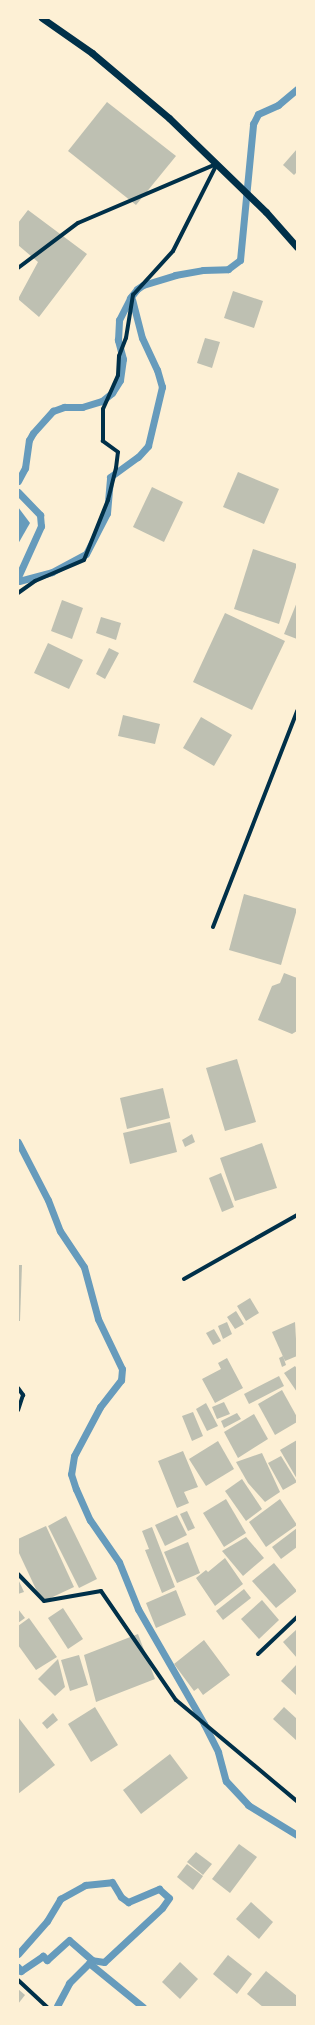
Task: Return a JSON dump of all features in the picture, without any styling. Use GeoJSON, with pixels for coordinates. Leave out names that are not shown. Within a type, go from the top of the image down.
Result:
{"type":"FeatureCollection","features":[{"type":"Feature","properties":{"kind":"street"},"geometry":{"type":"LineString","coordinates":[[42,18],[92,53],[169,118],[217,164],[296,245]]}},
{"type":"Feature","properties":{"kind":"street"},"geometry":{"type":"LineString","coordinates":[[18,268],[78,223],[217,164]]}},
{"type":"Feature","properties":{"kind":"street"},"geometry":{"type":"LineString","coordinates":[[18,593],[35,581],[84,560],[108,500],[116,468],[118,452],[103,441],[102,409],[118,375],[119,356],[126,338],[133,295],[173,251],[217,164]]}},
{"type":"Feature","properties":{"kind":"street"},"geometry":{"type":"LineString","coordinates":[[213,927],[297,710]]}},
{"type":"Feature","properties":{"kind":"street"},"geometry":{"type":"LineString","coordinates":[[184,1280],[297,1215]]}},
{"type":"Feature","properties":{"kind":"street"},"geometry":{"type":"LineString","coordinates":[[18,1388],[23,1395],[18,1410]]}},
{"type":"Feature","properties":{"kind":"street"},"geometry":{"type":"LineString","coordinates":[[18,1574],[44,1601],[101,1591],[176,1700],[297,1801]]}},
{"type":"Feature","properties":{"kind":"street"},"geometry":{"type":"LineString","coordinates":[[258,1654],[297,1617]]}},
{"type":"Feature","properties":{"kind":"street"},"geometry":{"type":"LineString","coordinates":[[18,1980],[47,2007]]}},
{"type":"Feature","properties":{"kind":"water"},"geometry":{"type":"Polygon","coordinates":[[[18,507],[30,523],[18,544],[18,507]]]}},
{"type":"Feature","properties":{"kind":"building"},"geometry":{"type":"Polygon","coordinates":[[[107,102],[176,156],[136,205],[68,151],[107,102]]]}},
{"type":"Feature","properties":{"kind":"building"},"geometry":{"type":"Polygon","coordinates":[[[297,149],[297,172],[294,175],[283,165],[297,149]]]}},
{"type":"Feature","properties":{"kind":"building"},"geometry":{"type":"Polygon","coordinates":[[[28,210],[87,254],[39,317],[18,299],[38,262],[18,245],[18,223],[28,210]]]}},
{"type":"Feature","properties":{"kind":"building"},"geometry":{"type":"Polygon","coordinates":[[[233,291],[263,301],[254,328],[224,318],[233,291]]]}},
{"type":"Feature","properties":{"kind":"building"},"geometry":{"type":"Polygon","coordinates":[[[205,338],[220,342],[212,368],[197,363],[205,338]]]}},
{"type":"Feature","properties":{"kind":"building"},"geometry":{"type":"Polygon","coordinates":[[[238,472],[279,489],[264,524],[223,507],[238,472]]]}},
{"type":"Feature","properties":{"kind":"building"},"geometry":{"type":"Polygon","coordinates":[[[152,487],[183,502],[164,542],[133,527],[152,487]]]}},
{"type":"Feature","properties":{"kind":"building"},"geometry":{"type":"Polygon","coordinates":[[[253,549],[297,564],[279,624],[234,609],[253,549]]]}},
{"type":"Feature","properties":{"kind":"building"},"geometry":{"type":"Polygon","coordinates":[[[62,600],[83,608],[72,639],[51,631],[62,600]]]}},
{"type":"Feature","properties":{"kind":"building"},"geometry":{"type":"Polygon","coordinates":[[[297,602],[297,639],[284,634],[297,602]]]}},
{"type":"Feature","properties":{"kind":"building"},"geometry":{"type":"Polygon","coordinates":[[[225,613],[285,641],[252,710],[193,682],[225,613]]]}},
{"type":"Feature","properties":{"kind":"building"},"geometry":{"type":"Polygon","coordinates":[[[101,617],[121,623],[116,640],[96,633],[101,617]]]}},
{"type":"Feature","properties":{"kind":"building"},"geometry":{"type":"Polygon","coordinates":[[[48,643],[83,660],[69,689],[34,673],[48,643]]]}},
{"type":"Feature","properties":{"kind":"building"},"geometry":{"type":"Polygon","coordinates":[[[109,648],[119,653],[105,679],[96,674],[109,648]]]}},
{"type":"Feature","properties":{"kind":"building"},"geometry":{"type":"Polygon","coordinates":[[[123,715],[160,724],[155,744],[118,736],[123,715]]]}},
{"type":"Feature","properties":{"kind":"building"},"geometry":{"type":"Polygon","coordinates":[[[201,717],[232,735],[214,766],[183,748],[201,717]]]}},
{"type":"Feature","properties":{"kind":"building"},"geometry":{"type":"Polygon","coordinates":[[[244,894],[297,909],[281,965],[229,950],[244,894]]]}},
{"type":"Feature","properties":{"kind":"building"},"geometry":{"type":"Polygon","coordinates":[[[284,973],[297,978],[297,1031],[292,1034],[258,1020],[272,986],[280,983],[284,973]]]}},
{"type":"Feature","properties":{"kind":"building"},"geometry":{"type":"Polygon","coordinates":[[[237,1059],[256,1122],[225,1131],[206,1068],[237,1059]]]}},
{"type":"Feature","properties":{"kind":"building"},"geometry":{"type":"Polygon","coordinates":[[[163,1088],[170,1118],[127,1129],[120,1098],[163,1088]]]}},
{"type":"Feature","properties":{"kind":"building"},"geometry":{"type":"Polygon","coordinates":[[[170,1122],[177,1152],[130,1164],[123,1133],[170,1122]]]}},
{"type":"Feature","properties":{"kind":"building"},"geometry":{"type":"Polygon","coordinates":[[[192,1134],[195,1142],[185,1147],[182,1140],[192,1134]]]}},
{"type":"Feature","properties":{"kind":"building"},"geometry":{"type":"Polygon","coordinates":[[[262,1143],[277,1188],[235,1201],[220,1158],[262,1143]]]}},
{"type":"Feature","properties":{"kind":"building"},"geometry":{"type":"Polygon","coordinates":[[[221,1173],[234,1207],[222,1212],[209,1178],[221,1173]]]}},
{"type":"Feature","properties":{"kind":"building"},"geometry":{"type":"Polygon","coordinates":[[[18,1265],[22,1265],[20,1321],[18,1321],[18,1265]]]}},
{"type":"Feature","properties":{"kind":"building"},"geometry":{"type":"Polygon","coordinates":[[[250,1298],[259,1313],[246,1321],[237,1306],[250,1298]]]}},
{"type":"Feature","properties":{"kind":"building"},"geometry":{"type":"Polygon","coordinates":[[[236,1311],[244,1324],[235,1329],[227,1317],[236,1311]]]}},
{"type":"Feature","properties":{"kind":"building"},"geometry":{"type":"Polygon","coordinates":[[[227,1322],[232,1334],[223,1339],[218,1326],[227,1322]]]}},
{"type":"Feature","properties":{"kind":"building"},"geometry":{"type":"Polygon","coordinates":[[[295,1322],[297,1356],[285,1361],[272,1332],[295,1322]]]}},
{"type":"Feature","properties":{"kind":"building"},"geometry":{"type":"Polygon","coordinates":[[[214,1329],[221,1341],[213,1345],[206,1333],[214,1329]]]}},
{"type":"Feature","properties":{"kind":"building"},"geometry":{"type":"Polygon","coordinates":[[[283,1356],[286,1365],[282,1367],[279,1358],[283,1356]]]}},
{"type":"Feature","properties":{"kind":"building"},"geometry":{"type":"Polygon","coordinates":[[[227,1358],[243,1388],[215,1403],[202,1379],[221,1369],[218,1363],[227,1358]]]}},
{"type":"Feature","properties":{"kind":"building"},"geometry":{"type":"Polygon","coordinates":[[[295,1366],[297,1369],[297,1392],[284,1373],[295,1366]]]}},
{"type":"Feature","properties":{"kind":"building"},"geometry":{"type":"Polygon","coordinates":[[[279,1376],[284,1386],[249,1404],[244,1394],[279,1376]]]}},
{"type":"Feature","properties":{"kind":"building"},"geometry":{"type":"Polygon","coordinates":[[[282,1390],[297,1417],[297,1422],[275,1435],[258,1404],[282,1390]]]}},
{"type":"Feature","properties":{"kind":"building"},"geometry":{"type":"Polygon","coordinates":[[[224,1402],[230,1414],[217,1419],[212,1407],[224,1402]]]}},
{"type":"Feature","properties":{"kind":"building"},"geometry":{"type":"Polygon","coordinates":[[[206,1403],[218,1426],[207,1431],[196,1409],[206,1403]]]}},
{"type":"Feature","properties":{"kind":"building"},"geometry":{"type":"Polygon","coordinates":[[[193,1412],[203,1436],[192,1441],[182,1416],[193,1412]]]}},
{"type":"Feature","properties":{"kind":"building"},"geometry":{"type":"Polygon","coordinates":[[[237,1413],[241,1419],[224,1428],[221,1421],[237,1413]]]}},
{"type":"Feature","properties":{"kind":"building"},"geometry":{"type":"Polygon","coordinates":[[[254,1414],[268,1439],[238,1458],[224,1432],[254,1414]]]}},
{"type":"Feature","properties":{"kind":"building"},"geometry":{"type":"Polygon","coordinates":[[[297,1440],[297,1479],[280,1450],[297,1440]]]}},
{"type":"Feature","properties":{"kind":"building"},"geometry":{"type":"Polygon","coordinates":[[[218,1441],[234,1469],[206,1486],[189,1459],[218,1441]]]}},
{"type":"Feature","properties":{"kind":"building"},"geometry":{"type":"Polygon","coordinates":[[[183,1451],[198,1487],[184,1492],[189,1503],[177,1508],[158,1461],[183,1451]]]}},
{"type":"Feature","properties":{"kind":"building"},"geometry":{"type":"Polygon","coordinates":[[[262,1453],[280,1492],[265,1502],[248,1483],[236,1462],[262,1453]]]}},
{"type":"Feature","properties":{"kind":"building"},"geometry":{"type":"Polygon","coordinates":[[[281,1456],[297,1482],[283,1490],[268,1463],[281,1456]]]}},
{"type":"Feature","properties":{"kind":"building"},"geometry":{"type":"Polygon","coordinates":[[[242,1479],[262,1509],[246,1521],[225,1491],[242,1479]]]}},
{"type":"Feature","properties":{"kind":"building"},"geometry":{"type":"Polygon","coordinates":[[[226,1499],[246,1533],[224,1547],[203,1513],[226,1499]]]}},
{"type":"Feature","properties":{"kind":"building"},"geometry":{"type":"Polygon","coordinates":[[[280,1499],[297,1525],[266,1547],[249,1522],[280,1499]]]}},
{"type":"Feature","properties":{"kind":"building"},"geometry":{"type":"Polygon","coordinates":[[[187,1511],[195,1528],[188,1531],[180,1514],[187,1511]]]}},
{"type":"Feature","properties":{"kind":"building"},"geometry":{"type":"Polygon","coordinates":[[[177,1515],[187,1535],[165,1546],[155,1525],[177,1515]]]}},
{"type":"Feature","properties":{"kind":"building"},"geometry":{"type":"Polygon","coordinates":[[[66,1516],[97,1579],[79,1588],[48,1526],[66,1516]]]}},
{"type":"Feature","properties":{"kind":"building"},"geometry":{"type":"Polygon","coordinates":[[[46,1526],[74,1587],[42,1602],[18,1551],[18,1539],[46,1526]]]}},
{"type":"Feature","properties":{"kind":"building"},"geometry":{"type":"Polygon","coordinates":[[[152,1527],[175,1587],[162,1593],[145,1550],[149,1549],[142,1531],[152,1527]]]}},
{"type":"Feature","properties":{"kind":"building"},"geometry":{"type":"Polygon","coordinates":[[[297,1528],[297,1547],[281,1559],[272,1547],[297,1528]]]}},
{"type":"Feature","properties":{"kind":"building"},"geometry":{"type":"Polygon","coordinates":[[[246,1537],[264,1558],[243,1576],[222,1551],[246,1537]]]}},
{"type":"Feature","properties":{"kind":"building"},"geometry":{"type":"Polygon","coordinates":[[[188,1542],[200,1573],[177,1583],[164,1552],[188,1542]]]}},
{"type":"Feature","properties":{"kind":"building"},"geometry":{"type":"Polygon","coordinates":[[[225,1558],[243,1584],[215,1606],[196,1578],[206,1570],[208,1572],[225,1558]]]}},
{"type":"Feature","properties":{"kind":"building"},"geometry":{"type":"Polygon","coordinates":[[[274,1563],[297,1591],[276,1608],[252,1581],[274,1563]]]}},
{"type":"Feature","properties":{"kind":"building"},"geometry":{"type":"Polygon","coordinates":[[[18,1579],[24,1592],[18,1594],[18,1579]]]}},
{"type":"Feature","properties":{"kind":"building"},"geometry":{"type":"Polygon","coordinates":[[[244,1589],[251,1598],[223,1620],[216,1611],[244,1589]]]}},
{"type":"Feature","properties":{"kind":"building"},"geometry":{"type":"Polygon","coordinates":[[[176,1590],[186,1615],[156,1628],[146,1603],[176,1590]]]}},
{"type":"Feature","properties":{"kind":"building"},"geometry":{"type":"Polygon","coordinates":[[[262,1600],[279,1620],[259,1639],[241,1619],[262,1600]]]}},
{"type":"Feature","properties":{"kind":"building"},"geometry":{"type":"Polygon","coordinates":[[[63,1608],[83,1639],[68,1649],[48,1618],[63,1608]]]}},
{"type":"Feature","properties":{"kind":"building"},"geometry":{"type":"Polygon","coordinates":[[[18,1609],[25,1618],[18,1623],[18,1609]]]}},
{"type":"Feature","properties":{"kind":"building"},"geometry":{"type":"Polygon","coordinates":[[[29,1618],[57,1657],[36,1670],[18,1645],[18,1626],[29,1618]]]}},
{"type":"Feature","properties":{"kind":"building"},"geometry":{"type":"Polygon","coordinates":[[[297,1629],[297,1658],[283,1642],[297,1629]]]}},
{"type":"Feature","properties":{"kind":"building"},"geometry":{"type":"Polygon","coordinates":[[[138,1634],[155,1679],[96,1702],[84,1655],[138,1634]]]}},
{"type":"Feature","properties":{"kind":"building"},"geometry":{"type":"Polygon","coordinates":[[[204,1640],[230,1675],[203,1695],[198,1688],[194,1691],[174,1664],[204,1640]]]}},
{"type":"Feature","properties":{"kind":"building"},"geometry":{"type":"Polygon","coordinates":[[[79,1655],[88,1685],[70,1691],[61,1660],[79,1655]]]}},
{"type":"Feature","properties":{"kind":"building"},"geometry":{"type":"Polygon","coordinates":[[[58,1659],[65,1687],[55,1696],[38,1679],[58,1659]]]}},
{"type":"Feature","properties":{"kind":"building"},"geometry":{"type":"Polygon","coordinates":[[[297,1664],[297,1696],[281,1681],[297,1664]]]}},
{"type":"Feature","properties":{"kind":"building"},"geometry":{"type":"Polygon","coordinates":[[[95,1707],[118,1745],[91,1762],[68,1724],[95,1707]]]}},
{"type":"Feature","properties":{"kind":"building"},"geometry":{"type":"Polygon","coordinates":[[[284,1707],[297,1719],[297,1741],[273,1719],[284,1707]]]}},
{"type":"Feature","properties":{"kind":"building"},"geometry":{"type":"Polygon","coordinates":[[[53,1713],[58,1720],[47,1729],[42,1723],[53,1713]]]}},
{"type":"Feature","properties":{"kind":"building"},"geometry":{"type":"Polygon","coordinates":[[[18,1717],[55,1765],[18,1794],[18,1717]]]}},
{"type":"Feature","properties":{"kind":"building"},"geometry":{"type":"Polygon","coordinates":[[[170,1754],[188,1778],[141,1814],[123,1790],[170,1754]]]}},
{"type":"Feature","properties":{"kind":"building"},"geometry":{"type":"Polygon","coordinates":[[[239,1844],[257,1857],[230,1893],[212,1879],[239,1844]]]}},
{"type":"Feature","properties":{"kind":"building"},"geometry":{"type":"Polygon","coordinates":[[[196,1852],[212,1864],[203,1875],[187,1862],[196,1852]]]}},
{"type":"Feature","properties":{"kind":"building"},"geometry":{"type":"Polygon","coordinates":[[[187,1864],[203,1876],[193,1890],[177,1877],[187,1864]]]}},
{"type":"Feature","properties":{"kind":"building"},"geometry":{"type":"Polygon","coordinates":[[[251,1902],[273,1922],[259,1939],[236,1919],[251,1902]]]}},
{"type":"Feature","properties":{"kind":"building"},"geometry":{"type":"Polygon","coordinates":[[[228,1955],[252,1974],[237,1994],[213,1974],[228,1955]]]}},
{"type":"Feature","properties":{"kind":"building"},"geometry":{"type":"Polygon","coordinates":[[[180,1962],[198,1979],[180,1999],[162,1982],[180,1962]]]}},
{"type":"Feature","properties":{"kind":"building"},"geometry":{"type":"Polygon","coordinates":[[[266,1971],[297,1996],[297,2007],[263,2007],[247,1994],[266,1971]]]}},
{"type":"Feature","properties":{"kind":"building"},"geometry":{"type":"Polygon","coordinates":[[[18,1989],[25,1995],[18,2004],[18,1989]]]}},
{"type":"Feature","properties":{"kind":"waterway"},"geometry":{"type":"LineString","coordinates":[[18,481],[25,468],[29,440],[33,433],[53,411],[64,407],[82,407],[102,401],[112,393],[120,380],[123,359],[118,340],[119,320],[130,298],[137,289],[143,285],[175,275],[203,270],[228,269],[240,260],[253,124],[258,114],[278,105],[297,89]]}},
{"type":"Feature","properties":{"kind":"waterway"},"geometry":{"type":"LineString","coordinates":[[19,581],[52,572],[86,554],[107,513],[110,477],[138,457],[148,446],[162,387],[157,370],[142,338],[132,299]]}},
{"type":"Feature","properties":{"kind":"waterway"},"geometry":{"type":"LineString","coordinates":[[18,492],[40,515],[41,526],[18,577]]}},
{"type":"Feature","properties":{"kind":"waterway"},"geometry":{"type":"LineString","coordinates":[[18,1142],[48,1200],[60,1231],[84,1267],[98,1319],[122,1369],[121,1380],[100,1407],[74,1456],[71,1474],[76,1489],[90,1520],[119,1562],[138,1609],[204,1724],[218,1752],[226,1781],[248,1805],[297,1835]]}},
{"type":"Feature","properties":{"kind":"waterway"},"geometry":{"type":"LineString","coordinates":[[18,1954],[47,1921],[60,1899],[85,1885],[112,1882],[121,1897],[128,1902],[159,1889],[169,1898],[162,1908],[104,1962],[92,1960],[69,1940],[47,1960],[43,1956],[21,1971],[18,1967]]}},
{"type":"Feature","properties":{"kind":"waterway"},"geometry":{"type":"LineString","coordinates":[[57,2006],[69,1983],[89,1963],[143,2007]]}}]}
